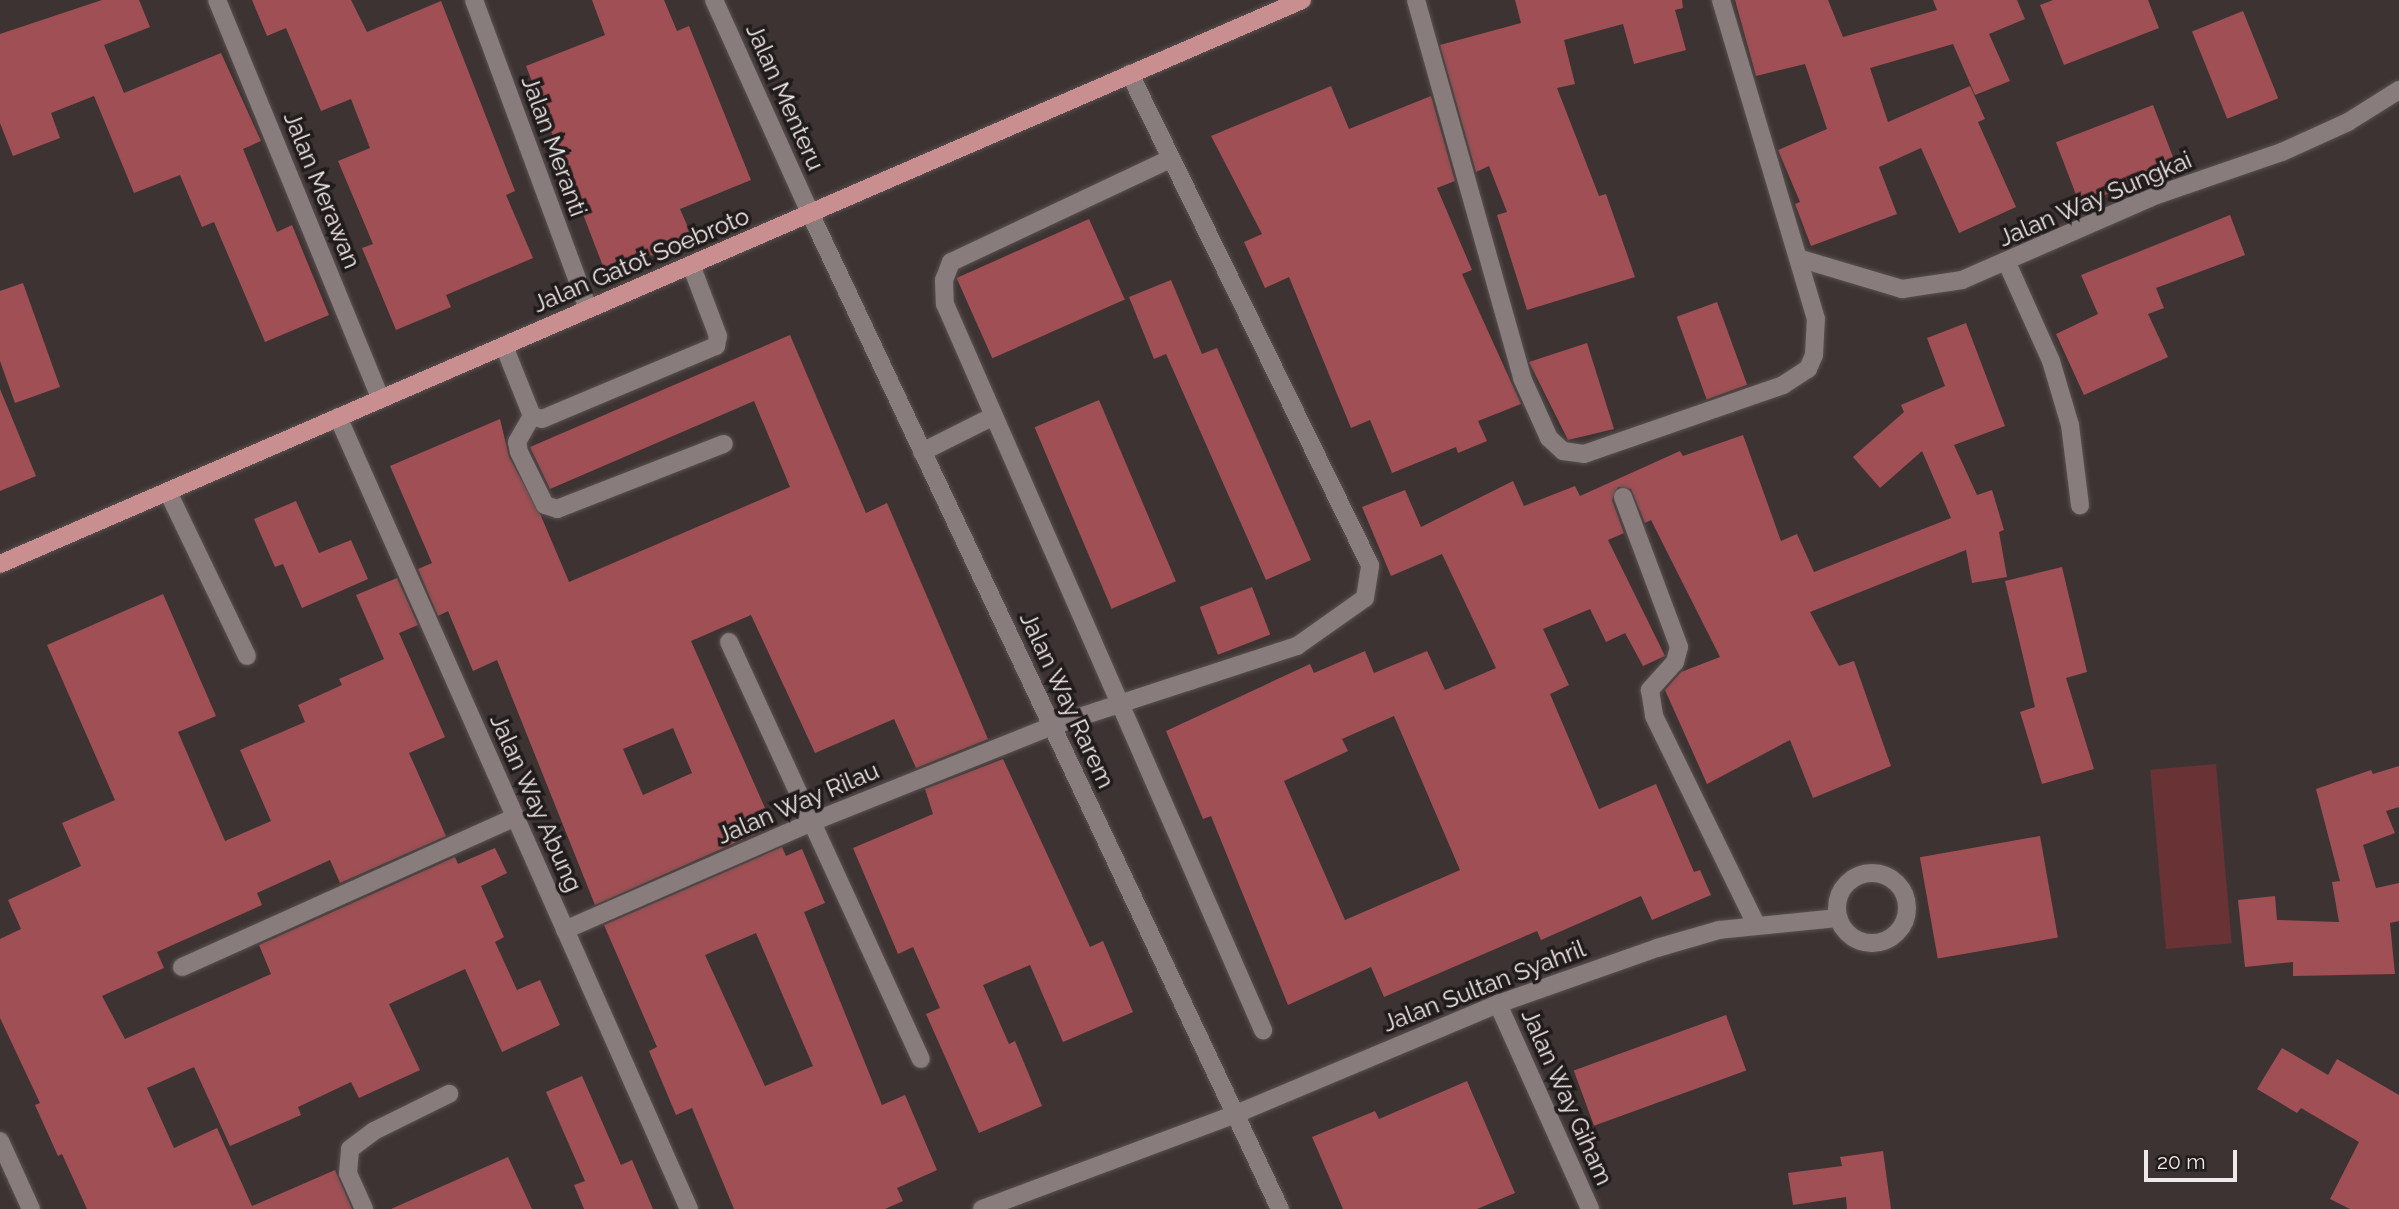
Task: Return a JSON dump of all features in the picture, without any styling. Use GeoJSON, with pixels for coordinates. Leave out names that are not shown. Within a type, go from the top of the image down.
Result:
{"type":"FeatureCollection","features":[{"type":"Feature","properties":{"kind":"main road","name":"Jalan Gatot Soebroto"},"geometry":{"type":"LineString","coordinates":[[0,564],[1302,0]]}},
{"type":"Feature","properties":{"kind":"street","name":"Jalan Merawan"},"geometry":{"type":"LineString","coordinates":[[217,0],[381,399]]}},
{"type":"Feature","properties":{"kind":"street","name":"Jalan Meranti"},"geometry":{"type":"LineString","coordinates":[[474,0],[588,309]]}},
{"type":"Feature","properties":{"kind":"street","name":"Jalan Menteru"},"geometry":{"type":"LineString","coordinates":[[715,0],[810,213]]}},
{"type":"Feature","properties":{"kind":"street"},"geometry":{"type":"LineString","coordinates":[[1416,0],[1522,378],[1549,438],[1563,451],[1584,454],[1783,385],[1808,369],[1817,329],[1721,0]]}},
{"type":"Feature","properties":{"kind":"street","name":"Jalan Way Rilau"},"geometry":{"type":"LineString","coordinates":[[565,930],[812,822],[1052,726],[1297,646],[1365,598],[1370,565],[1130,74]]}},
{"type":"Feature","properties":{"kind":"street","name":"Jalan Way Sungkai"},"geometry":{"type":"LineString","coordinates":[[1798,258],[1902,289],[1962,280],[2007,263],[2157,195],[2282,152],[2348,122],[2399,90]]}},
{"type":"Feature","properties":{"kind":"street"},"geometry":{"type":"LineString","coordinates":[[1170,159],[951,262],[944,280],[945,304],[1263,1030]]}},
{"type":"Feature","properties":{"kind":"street","name":"Jalan Way Rarem"},"geometry":{"type":"LineString","coordinates":[[810,213],[1280,1209]]}},
{"type":"Feature","properties":{"kind":"street"},"geometry":{"type":"LineString","coordinates":[[2007,263],[2051,361],[2070,425],[2080,505]]}},
{"type":"Feature","properties":{"kind":"street"},"geometry":{"type":"LineString","coordinates":[[532,416],[542,419],[716,346],[718,336],[691,265]]}},
{"type":"Feature","properties":{"kind":"street"},"geometry":{"type":"LineString","coordinates":[[504,346],[532,416]]}},
{"type":"Feature","properties":{"kind":"street"},"geometry":{"type":"LineString","coordinates":[[532,416],[517,442],[519,452],[545,505],[557,509],[724,444]]}},
{"type":"Feature","properties":{"kind":"street"},"geometry":{"type":"LineString","coordinates":[[922,452],[994,416]]}},
{"type":"Feature","properties":{"kind":"street","name":"Jalan Way Abung"},"geometry":{"type":"LineString","coordinates":[[338,417],[689,1209]]}},
{"type":"Feature","properties":{"kind":"street"},"geometry":{"type":"LineString","coordinates":[[168,492],[247,656]]}},
{"type":"Feature","properties":{"kind":"street"},"geometry":{"type":"LineString","coordinates":[[1623,497],[1679,647],[1675,662],[1650,690],[1654,716],[1756,924]]}},
{"type":"Feature","properties":{"kind":"street"},"geometry":{"type":"LineString","coordinates":[[729,642],[921,1059]]}},
{"type":"Feature","properties":{"kind":"street"},"geometry":{"type":"LineString","coordinates":[[182,967],[516,817]]}},
{"type":"Feature","properties":{"kind":"street"},"geometry":{"type":"LineString","coordinates":[[1867,873],[1890,878],[1905,897],[1904,921],[1888,939],[1876,943],[1853,937],[1838,918],[1839,894],[1855,876],[1867,873]]}},
{"type":"Feature","properties":{"kind":"street","name":"Jalan Sultan Syahril"},"geometry":{"type":"LineString","coordinates":[[982,1209],[1015,1203],[1498,1004],[1657,948],[1756,924],[1838,918]]}},
{"type":"Feature","properties":{"kind":"street","name":"Jalan Way Giham"},"geometry":{"type":"LineString","coordinates":[[1498,1004],[1590,1209]]}},
{"type":"Feature","properties":{"kind":"street"},"geometry":{"type":"LineString","coordinates":[[365,1209],[348,1173],[350,1149],[374,1131],[449,1094]]}},
{"type":"Feature","properties":{"kind":"street"},"geometry":{"type":"LineString","coordinates":[[0,1141],[31,1209]]}},
{"type":"Feature","properties":{"kind":"shaded area"},"geometry":{"type":"Polygon","coordinates":[[[2216,764],[2232,943],[2166,949],[2150,770],[2216,764]]]}},
{"type":"Feature","properties":{"kind":"building"},"geometry":{"type":"Polygon","coordinates":[[[102,0],[139,0],[150,27],[104,45],[124,93],[221,53],[261,141],[243,149],[277,232],[292,225],[329,315],[265,342],[214,222],[202,227],[180,175],[134,193],[94,96],[51,113],[60,138],[13,156],[0,123],[0,34],[102,0]]]}},
{"type":"Feature","properties":{"kind":"building"},"geometry":{"type":"Polygon","coordinates":[[[252,0],[351,0],[367,32],[441,1],[515,191],[506,195],[533,258],[446,295],[451,307],[396,330],[362,248],[373,244],[338,161],[370,148],[351,99],[321,111],[286,28],[267,36],[252,0]]]}},
{"type":"Feature","properties":{"kind":"building"},"geometry":{"type":"Polygon","coordinates":[[[592,0],[664,0],[677,31],[689,26],[751,180],[680,209],[693,239],[606,274],[526,66],[605,35],[592,0]]]}},
{"type":"Feature","properties":{"kind":"building"},"geometry":{"type":"Polygon","coordinates":[[[1515,0],[1682,0],[1683,8],[1675,10],[1686,50],[1634,64],[1623,24],[1564,40],[1575,84],[1557,88],[1599,196],[1606,194],[1635,277],[1527,310],[1497,215],[1507,212],[1489,166],[1476,172],[1440,45],[1521,23],[1515,0]]]}},
{"type":"Feature","properties":{"kind":"building"},"geometry":{"type":"Polygon","coordinates":[[[1735,0],[1828,0],[1843,37],[1937,10],[1933,0],[2017,0],[2025,19],[1989,34],[2010,81],[1975,95],[1953,44],[1870,68],[1888,122],[1970,86],[1985,119],[1978,122],[2016,207],[1959,233],[1921,148],[1879,167],[1897,214],[1811,246],[1795,204],[1800,202],[1778,150],[1827,129],[1805,64],[1756,76],[1735,0]]]}},
{"type":"Feature","properties":{"kind":"building"},"geometry":{"type":"Polygon","coordinates":[[[2053,0],[2148,0],[2159,28],[2064,65],[2040,5],[2053,0]]]}},
{"type":"Feature","properties":{"kind":"building"},"geometry":{"type":"Polygon","coordinates":[[[2243,11],[2278,98],[2227,119],[2192,32],[2243,11]]]}},
{"type":"Feature","properties":{"kind":"building"},"geometry":{"type":"Polygon","coordinates":[[[1331,86],[1349,129],[1431,96],[1455,181],[1437,188],[1472,270],[1462,274],[1521,404],[1478,421],[1487,441],[1458,453],[1456,447],[1392,473],[1370,420],[1351,428],[1289,277],[1265,288],[1244,242],[1262,234],[1211,136],[1331,86]]]}},
{"type":"Feature","properties":{"kind":"building"},"geometry":{"type":"Polygon","coordinates":[[[2153,105],[2177,168],[2080,205],[2056,142],[2153,105]]]}},
{"type":"Feature","properties":{"kind":"building"},"geometry":{"type":"Polygon","coordinates":[[[2230,215],[2245,255],[2156,288],[2164,308],[2148,314],[2168,357],[2084,395],[2056,334],[2098,314],[2081,275],[2230,215]]]}},
{"type":"Feature","properties":{"kind":"building"},"geometry":{"type":"Polygon","coordinates":[[[1089,219],[1125,299],[992,358],[957,278],[1089,219]]]}},
{"type":"Feature","properties":{"kind":"building"},"geometry":{"type":"Polygon","coordinates":[[[1171,280],[1202,354],[1217,348],[1311,560],[1266,580],[1166,354],[1154,359],[1129,297],[1171,280]]]}},
{"type":"Feature","properties":{"kind":"building"},"geometry":{"type":"Polygon","coordinates":[[[23,283],[60,387],[15,403],[0,361],[0,291],[23,283]]]}},
{"type":"Feature","properties":{"kind":"building"},"geometry":{"type":"Polygon","coordinates":[[[1717,302],[1747,385],[1707,399],[1677,317],[1717,302]]]}},
{"type":"Feature","properties":{"kind":"building"},"geometry":{"type":"Polygon","coordinates":[[[1966,323],[2005,426],[1954,445],[1977,495],[1992,490],[2004,530],[1999,532],[2007,577],[1972,583],[1966,550],[1810,612],[1839,666],[1854,661],[1891,766],[1813,798],[1790,740],[1707,784],[1665,690],[1681,672],[1720,657],[1651,520],[1645,523],[1631,489],[1618,487],[1612,500],[1624,533],[1608,540],[1665,656],[1643,666],[1625,633],[1606,642],[1590,609],[1543,629],[1569,685],[1550,694],[1599,809],[1656,784],[1694,872],[1700,870],[1711,895],[1652,920],[1641,896],[1541,940],[1537,931],[1384,997],[1371,967],[1288,1005],[1211,816],[1203,819],[1166,731],[1310,664],[1314,673],[1365,651],[1374,673],[1427,651],[1445,690],[1496,668],[1442,554],[1391,576],[1362,507],[1405,490],[1421,527],[1513,481],[1524,506],[1575,486],[1580,496],[1680,451],[1683,456],[1743,435],[1781,541],[1797,534],[1814,572],[1951,518],[1922,451],[1880,488],[1853,457],[1904,412],[1901,405],[1945,386],[1927,338],[1966,323]],[[1394,716],[1342,739],[1348,751],[1284,781],[1345,920],[1460,870],[1394,716]]]}},
{"type":"Feature","properties":{"kind":"building"},"geometry":{"type":"Polygon","coordinates":[[[790,335],[866,513],[887,503],[988,739],[916,768],[894,719],[815,753],[751,615],[691,641],[773,826],[595,905],[497,660],[473,671],[448,611],[438,616],[418,569],[432,563],[390,466],[500,419],[509,457],[541,516],[569,582],[790,487],[754,401],[550,489],[530,447],[790,335]],[[673,728],[623,749],[643,795],[692,773],[673,728]]]}},
{"type":"Feature","properties":{"kind":"building"},"geometry":{"type":"Polygon","coordinates":[[[1587,343],[1614,429],[1568,440],[1529,362],[1587,343]]]}},
{"type":"Feature","properties":{"kind":"building"},"geometry":{"type":"Polygon","coordinates":[[[0,389],[36,476],[0,491],[0,389]]]}},
{"type":"Feature","properties":{"kind":"building"},"geometry":{"type":"Polygon","coordinates":[[[1099,400],[1176,581],[1112,609],[1035,427],[1099,400]]]}},
{"type":"Feature","properties":{"kind":"building"},"geometry":{"type":"Polygon","coordinates":[[[296,501],[319,553],[351,540],[368,579],[302,608],[283,564],[275,567],[254,519],[296,501]]]}},
{"type":"Feature","properties":{"kind":"building"},"geometry":{"type":"Polygon","coordinates":[[[2062,567],[2087,672],[2066,678],[2094,769],[2042,784],[2020,712],[2035,707],[2005,581],[2062,567]]]}},
{"type":"Feature","properties":{"kind":"building"},"geometry":{"type":"Polygon","coordinates":[[[397,578],[418,625],[399,633],[445,737],[409,753],[446,836],[340,883],[330,860],[257,893],[262,905],[157,952],[164,968],[102,996],[125,1039],[271,974],[259,945],[455,857],[458,864],[495,848],[507,873],[481,886],[504,937],[495,942],[517,990],[540,980],[560,1025],[502,1052],[465,969],[389,1004],[420,1070],[359,1098],[351,1082],[298,1107],[301,1115],[230,1146],[194,1067],[147,1088],[174,1148],[217,1128],[252,1206],[335,1170],[352,1209],[87,1209],[62,1154],[58,1156],[35,1105],[40,1103],[0,1018],[0,939],[21,929],[8,900],[81,866],[62,823],[115,800],[47,645],[163,594],[216,716],[178,732],[225,841],[271,821],[240,750],[305,722],[298,705],[342,685],[339,679],[384,659],[356,595],[397,578]]]}},
{"type":"Feature","properties":{"kind":"building"},"geometry":{"type":"Polygon","coordinates":[[[1252,587],[1270,635],[1218,655],[1200,607],[1252,587]]]}},
{"type":"Feature","properties":{"kind":"building"},"geometry":{"type":"Polygon","coordinates":[[[1003,759],[1090,947],[1103,941],[1133,1012],[1063,1042],[1030,965],[983,985],[1009,1044],[1015,1041],[1042,1106],[979,1133],[926,1014],[940,1008],[913,947],[898,954],[853,848],[933,814],[925,789],[1003,759]]]}},
{"type":"Feature","properties":{"kind":"building"},"geometry":{"type":"Polygon","coordinates":[[[2399,766],[2399,807],[2386,811],[2395,833],[2363,845],[2376,888],[2399,883],[2399,921],[2390,923],[2395,974],[2293,976],[2293,962],[2245,967],[2238,900],[2275,896],[2277,920],[2339,922],[2332,882],[2340,881],[2316,789],[2371,770],[2373,774],[2399,766]]]}},
{"type":"Feature","properties":{"kind":"building"},"geometry":{"type":"Polygon","coordinates":[[[2040,836],[2058,937],[1938,959],[1920,857],[2040,836]]]}},
{"type":"Feature","properties":{"kind":"building"},"geometry":{"type":"Polygon","coordinates":[[[782,847],[786,856],[802,849],[825,903],[804,912],[882,1105],[905,1095],[937,1170],[897,1188],[903,1201],[885,1209],[734,1209],[692,1108],[676,1115],[649,1051],[657,1047],[604,925],[782,847]],[[756,933],[705,955],[765,1086],[813,1066],[756,933]]]}},
{"type":"Feature","properties":{"kind":"building"},"geometry":{"type":"Polygon","coordinates":[[[1726,1015],[1746,1070],[1594,1126],[1574,1070],[1726,1015]]]}},
{"type":"Feature","properties":{"kind":"building"},"geometry":{"type":"Polygon","coordinates":[[[2282,1048],[2328,1075],[2337,1059],[2399,1095],[2399,1209],[2350,1209],[2330,1199],[2359,1142],[2301,1108],[2297,1113],[2257,1089],[2282,1048]]]}},
{"type":"Feature","properties":{"kind":"building"},"geometry":{"type":"Polygon","coordinates":[[[582,1076],[621,1165],[632,1160],[653,1209],[584,1209],[574,1185],[585,1181],[546,1092],[582,1076]]]}},
{"type":"Feature","properties":{"kind":"building"},"geometry":{"type":"Polygon","coordinates":[[[1467,1081],[1515,1193],[1477,1209],[1343,1209],[1312,1137],[1375,1111],[1379,1119],[1467,1081]]]}},
{"type":"Feature","properties":{"kind":"building"},"geometry":{"type":"Polygon","coordinates":[[[1883,1151],[1891,1209],[1847,1209],[1846,1197],[1793,1205],[1788,1173],[1842,1166],[1840,1157],[1883,1151]]]}},
{"type":"Feature","properties":{"kind":"building"},"geometry":{"type":"Polygon","coordinates":[[[508,1157],[532,1209],[391,1209],[508,1157]]]}}]}
